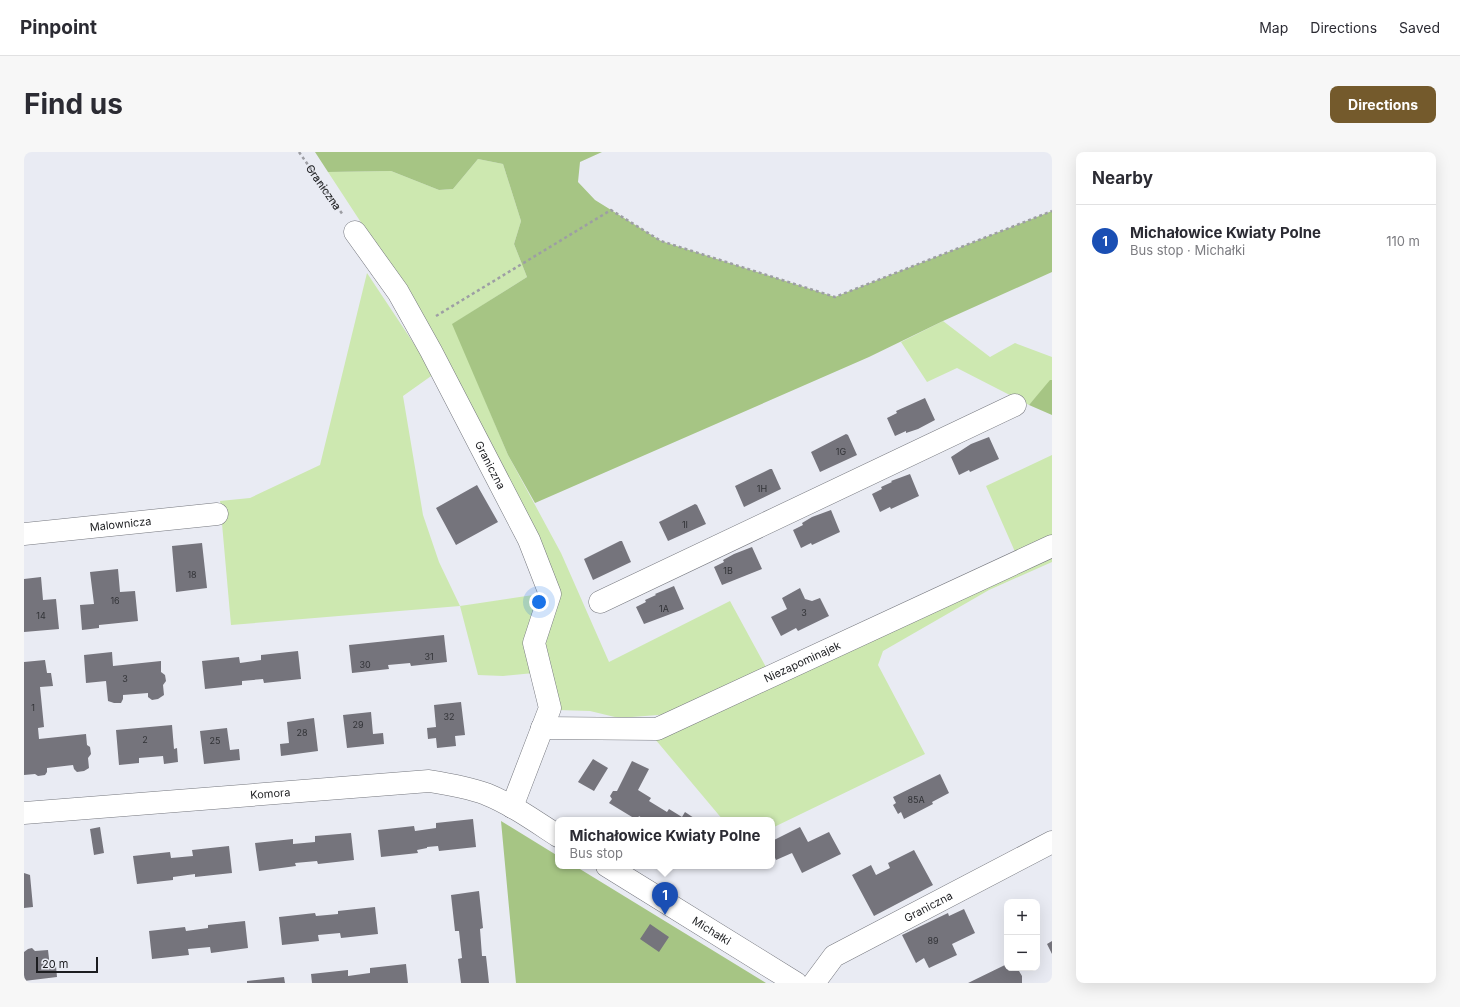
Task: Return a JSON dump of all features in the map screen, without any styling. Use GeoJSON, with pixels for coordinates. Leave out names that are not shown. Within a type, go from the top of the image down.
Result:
{"type":"FeatureCollection","features":[{"type":"Feature","properties":{"kind":"street","name":"Graniczna"},"geometry":{"type":"LineString","coordinates":[[355,232],[398,292],[418,327],[529,540],[550,594],[534,643],[550,708],[512,807]]}},
{"type":"Feature","properties":{"kind":"street"},"geometry":{"type":"LineString","coordinates":[[600,602],[1015,405]]}},
{"type":"Feature","properties":{"kind":"street","name":"Malownicza"},"geometry":{"type":"LineString","coordinates":[[24,534],[217,514]]}},
{"type":"Feature","properties":{"kind":"street","name":"Niezapominajek"},"geometry":{"type":"LineString","coordinates":[[542,728],[657,730],[1052,546]]}},
{"type":"Feature","properties":{"kind":"street","name":"Komora"},"geometry":{"type":"LineString","coordinates":[[24,813],[429,781],[458,785],[487,794],[512,807]]}},
{"type":"Feature","properties":{"kind":"street"},"geometry":{"type":"LineString","coordinates":[[512,807],[555,834]]}},
{"type":"Feature","properties":{"kind":"street","name":"Graniczna"},"geometry":{"type":"LineString","coordinates":[[814,983],[834,956],[1052,842]]}},
{"type":"Feature","properties":{"kind":"street","name":"Michałki"},"geometry":{"type":"LineString","coordinates":[[612,869],[796,983]]}},
{"type":"Feature","properties":{"kind":"path","name":"Graniczna"},"geometry":{"type":"LineString","coordinates":[[299,152],[355,232]]}},
{"type":"Feature","properties":{"kind":"path"},"geometry":{"type":"LineString","coordinates":[[418,327],[611,210],[662,241],[835,297],[1052,211]]}},
{"type":"Feature","properties":{"kind":"green space"},"geometry":{"type":"Polygon","coordinates":[[[315,152],[602,152],[580,162],[578,182],[595,200],[661,241],[835,297],[1052,211],[1052,272],[943,321],[869,357],[535,503],[508,455],[452,324],[527,277],[514,244],[521,221],[503,164],[478,159],[453,189],[439,190],[391,171],[328,172],[315,152]]]}},
{"type":"Feature","properties":{"kind":"green space"},"geometry":{"type":"Polygon","coordinates":[[[478,159],[503,164],[521,221],[514,244],[527,277],[453,324],[508,455],[561,553],[609,662],[730,601],[767,669],[671,714],[619,718],[590,711],[557,710],[545,639],[559,588],[432,331],[328,172],[391,171],[439,190],[453,189],[478,159]]]}},
{"type":"Feature","properties":{"kind":"green space"},"geometry":{"type":"Polygon","coordinates":[[[367,273],[434,374],[403,396],[423,515],[439,562],[460,606],[231,625],[220,501],[250,498],[320,465],[367,273]]]}},
{"type":"Feature","properties":{"kind":"green space"},"geometry":{"type":"Polygon","coordinates":[[[943,321],[990,357],[1015,343],[1052,357],[1052,380],[1029,405],[957,368],[927,382],[901,342],[943,321]]]}},
{"type":"Feature","properties":{"kind":"green space"},"geometry":{"type":"Polygon","coordinates":[[[1050,380],[1052,380],[1052,415],[1029,405],[1050,380]]]}},
{"type":"Feature","properties":{"kind":"green space"},"geometry":{"type":"Polygon","coordinates":[[[1052,455],[1052,537],[1016,554],[986,486],[1052,455]]]}},
{"type":"Feature","properties":{"kind":"green space"},"geometry":{"type":"Polygon","coordinates":[[[1052,554],[1052,562],[989,590],[883,651],[878,665],[925,754],[775,827],[775,817],[720,817],[655,739],[1052,554]]]}},
{"type":"Feature","properties":{"kind":"green space"},"geometry":{"type":"Polygon","coordinates":[[[540,594],[534,673],[503,676],[478,675],[460,606],[540,594]]]}},
{"type":"Feature","properties":{"kind":"green space"},"geometry":{"type":"Polygon","coordinates":[[[501,821],[555,854],[555,869],[580,869],[766,983],[516,983],[501,821]]]}},
{"type":"Feature","properties":{"kind":"building"},"geometry":{"type":"Polygon","coordinates":[[[925,398],[935,420],[918,429],[906,433],[906,431],[895,436],[887,418],[897,413],[896,411],[925,398]]]}},
{"type":"Feature","properties":{"kind":"building"},"geometry":{"type":"Polygon","coordinates":[[[846,434],[848,435],[857,455],[820,472],[811,452],[846,434]]]}},
{"type":"Feature","properties":{"kind":"building"},"geometry":{"type":"Polygon","coordinates":[[[989,437],[999,459],[970,472],[969,470],[959,475],[951,457],[971,444],[989,437]]]}},
{"type":"Feature","properties":{"kind":"building"},"geometry":{"type":"Polygon","coordinates":[[[772,469],[781,489],[744,507],[735,486],[772,469]]]}},
{"type":"Feature","properties":{"kind":"building"},"geometry":{"type":"Polygon","coordinates":[[[910,474],[919,496],[891,509],[890,507],[880,512],[872,494],[882,489],[881,487],[892,482],[891,481],[910,474]]]}},
{"type":"Feature","properties":{"kind":"building"},"geometry":{"type":"Polygon","coordinates":[[[477,485],[498,522],[456,545],[436,508],[477,485]]]}},
{"type":"Feature","properties":{"kind":"building"},"geometry":{"type":"Polygon","coordinates":[[[695,504],[697,505],[706,524],[668,541],[659,522],[695,504]]]}},
{"type":"Feature","properties":{"kind":"building"},"geometry":{"type":"Polygon","coordinates":[[[831,510],[840,532],[812,545],[811,543],[801,548],[793,530],[803,525],[802,523],[812,517],[831,510]]]}},
{"type":"Feature","properties":{"kind":"building"},"geometry":{"type":"Polygon","coordinates":[[[622,541],[631,562],[593,580],[584,559],[622,541]]]}},
{"type":"Feature","properties":{"kind":"building"},"geometry":{"type":"Polygon","coordinates":[[[202,543],[207,588],[176,592],[172,546],[202,543]]]}},
{"type":"Feature","properties":{"kind":"building"},"geometry":{"type":"Polygon","coordinates":[[[752,547],[762,569],[722,585],[714,567],[724,562],[723,560],[734,554],[752,547]]]}},
{"type":"Feature","properties":{"kind":"building"},"geometry":{"type":"Polygon","coordinates":[[[118,569],[120,592],[135,591],[138,621],[99,625],[99,628],[82,630],[80,605],[94,604],[90,572],[118,569]]]}},
{"type":"Feature","properties":{"kind":"building"},"geometry":{"type":"Polygon","coordinates":[[[41,577],[43,600],[56,599],[59,629],[24,632],[24,579],[41,577]]]}},
{"type":"Feature","properties":{"kind":"building"},"geometry":{"type":"Polygon","coordinates":[[[674,586],[684,609],[644,624],[636,607],[646,602],[645,600],[656,595],[655,594],[674,586]]]}},
{"type":"Feature","properties":{"kind":"building"},"geometry":{"type":"Polygon","coordinates":[[[800,588],[805,599],[812,601],[820,598],[829,616],[798,631],[796,628],[781,636],[771,617],[787,609],[782,598],[800,588]]]}},
{"type":"Feature","properties":{"kind":"building"},"geometry":{"type":"Polygon","coordinates":[[[444,635],[447,662],[411,666],[410,663],[388,665],[389,669],[352,673],[349,645],[444,635]]]}},
{"type":"Feature","properties":{"kind":"building"},"geometry":{"type":"Polygon","coordinates":[[[298,651],[301,679],[264,683],[263,679],[242,681],[242,685],[205,689],[202,661],[239,657],[240,663],[261,660],[261,655],[298,651]]]}},
{"type":"Feature","properties":{"kind":"building"},"geometry":{"type":"Polygon","coordinates":[[[112,652],[113,666],[161,661],[161,672],[165,675],[166,681],[163,685],[164,695],[158,699],[152,700],[148,697],[148,693],[123,695],[121,703],[114,703],[108,701],[106,681],[86,683],[84,655],[112,652]]]}},
{"type":"Feature","properties":{"kind":"building"},"geometry":{"type":"Polygon","coordinates":[[[45,660],[47,673],[51,673],[53,686],[40,687],[44,727],[38,728],[39,739],[86,734],[87,745],[90,747],[91,754],[88,758],[89,768],[84,771],[77,772],[73,765],[47,768],[45,775],[24,775],[24,662],[45,660]]]}},
{"type":"Feature","properties":{"kind":"building"},"geometry":{"type":"Polygon","coordinates":[[[461,702],[465,735],[455,736],[456,746],[437,748],[436,738],[428,739],[427,728],[436,727],[434,705],[461,702]]]}},
{"type":"Feature","properties":{"kind":"building"},"geometry":{"type":"Polygon","coordinates":[[[371,712],[373,734],[383,733],[384,744],[347,748],[343,715],[371,712]]]}},
{"type":"Feature","properties":{"kind":"building"},"geometry":{"type":"Polygon","coordinates":[[[314,718],[318,751],[281,756],[280,744],[289,743],[287,722],[314,718]]]}},
{"type":"Feature","properties":{"kind":"building"},"geometry":{"type":"Polygon","coordinates":[[[172,725],[174,749],[177,748],[178,762],[164,764],[163,756],[139,758],[139,763],[119,765],[116,730],[172,725]]]}},
{"type":"Feature","properties":{"kind":"building"},"geometry":{"type":"Polygon","coordinates":[[[227,728],[230,750],[239,749],[240,760],[204,764],[200,731],[227,728]]]}},
{"type":"Feature","properties":{"kind":"building"},"geometry":{"type":"Polygon","coordinates":[[[593,759],[608,768],[594,791],[578,782],[593,759]]]}},
{"type":"Feature","properties":{"kind":"building"},"geometry":{"type":"Polygon","coordinates":[[[632,761],[649,769],[638,790],[651,798],[649,801],[667,812],[669,809],[682,817],[632,817],[609,803],[612,799],[610,796],[613,791],[617,791],[632,761]]]}},
{"type":"Feature","properties":{"kind":"building"},"geometry":{"type":"Polygon","coordinates":[[[940,774],[949,793],[932,802],[933,804],[904,819],[901,812],[898,814],[893,805],[896,803],[893,797],[940,774]]]}},
{"type":"Feature","properties":{"kind":"building"},"geometry":{"type":"Polygon","coordinates":[[[685,812],[692,817],[682,817],[685,812]]]}},
{"type":"Feature","properties":{"kind":"building"},"geometry":{"type":"Polygon","coordinates":[[[473,819],[476,847],[439,851],[438,846],[427,847],[417,850],[418,853],[381,857],[378,830],[414,826],[415,831],[436,828],[436,823],[473,819]]]}},
{"type":"Feature","properties":{"kind":"building"},"geometry":{"type":"Polygon","coordinates":[[[100,827],[104,853],[94,855],[90,829],[100,827]]]}},
{"type":"Feature","properties":{"kind":"building"},"geometry":{"type":"Polygon","coordinates":[[[800,827],[808,842],[829,832],[841,854],[802,873],[792,853],[776,860],[775,840],[800,827]]]}},
{"type":"Feature","properties":{"kind":"building"},"geometry":{"type":"Polygon","coordinates":[[[351,833],[354,860],[318,864],[317,861],[295,863],[296,866],[259,871],[255,843],[293,839],[293,844],[315,842],[315,836],[351,833]]]}},
{"type":"Feature","properties":{"kind":"building"},"geometry":{"type":"Polygon","coordinates":[[[229,846],[232,873],[195,877],[195,874],[173,877],[173,880],[137,884],[133,856],[170,852],[171,858],[193,856],[192,850],[229,846]]]}},
{"type":"Feature","properties":{"kind":"building"},"geometry":{"type":"Polygon","coordinates":[[[914,850],[933,885],[874,916],[852,875],[871,865],[876,875],[890,868],[888,863],[914,850]]]}},
{"type":"Feature","properties":{"kind":"building"},"geometry":{"type":"Polygon","coordinates":[[[24,873],[30,875],[33,907],[24,908],[24,873]]]}},
{"type":"Feature","properties":{"kind":"building"},"geometry":{"type":"Polygon","coordinates":[[[479,891],[483,928],[480,929],[482,956],[486,956],[489,983],[461,983],[458,959],[462,958],[459,931],[455,931],[451,895],[479,891]]]}},
{"type":"Feature","properties":{"kind":"building"},"geometry":{"type":"Polygon","coordinates":[[[375,907],[378,934],[341,938],[340,933],[318,935],[319,941],[282,945],[279,917],[315,913],[316,916],[338,914],[338,911],[375,907]]]}},
{"type":"Feature","properties":{"kind":"building"},"geometry":{"type":"Polygon","coordinates":[[[964,909],[975,933],[952,944],[957,955],[929,968],[924,958],[916,963],[902,935],[948,913],[949,916],[964,909]]]}},
{"type":"Feature","properties":{"kind":"building"},"geometry":{"type":"Polygon","coordinates":[[[245,921],[248,948],[211,953],[210,947],[188,949],[189,955],[152,959],[149,931],[185,927],[186,931],[208,928],[208,925],[245,921]]]}},
{"type":"Feature","properties":{"kind":"building"},"geometry":{"type":"Polygon","coordinates":[[[650,924],[669,937],[659,952],[640,939],[650,924]]]}},
{"type":"Feature","properties":{"kind":"building"},"geometry":{"type":"Polygon","coordinates":[[[1052,941],[1052,954],[1047,944],[1052,941]]]}},
{"type":"Feature","properties":{"kind":"building"},"geometry":{"type":"Polygon","coordinates":[[[32,948],[35,951],[48,950],[50,967],[56,966],[57,977],[24,981],[24,952],[32,948]]]}},
{"type":"Feature","properties":{"kind":"building"},"geometry":{"type":"Polygon","coordinates":[[[406,964],[408,983],[312,983],[311,974],[348,970],[348,976],[370,973],[370,968],[406,964]]]}},
{"type":"Feature","properties":{"kind":"building"},"geometry":{"type":"Polygon","coordinates":[[[1004,965],[1004,971],[1019,971],[1022,976],[1022,983],[968,983],[1004,965]]]}},
{"type":"Feature","properties":{"kind":"building"},"geometry":{"type":"Polygon","coordinates":[[[284,977],[285,983],[247,983],[247,981],[284,977]]]}},
{"type":"Feature","properties":{"kind":"place","name":"Michałowice Kwiaty Polne"},"geometry":{"type":"Point","coordinates":[665,915]}}]}
